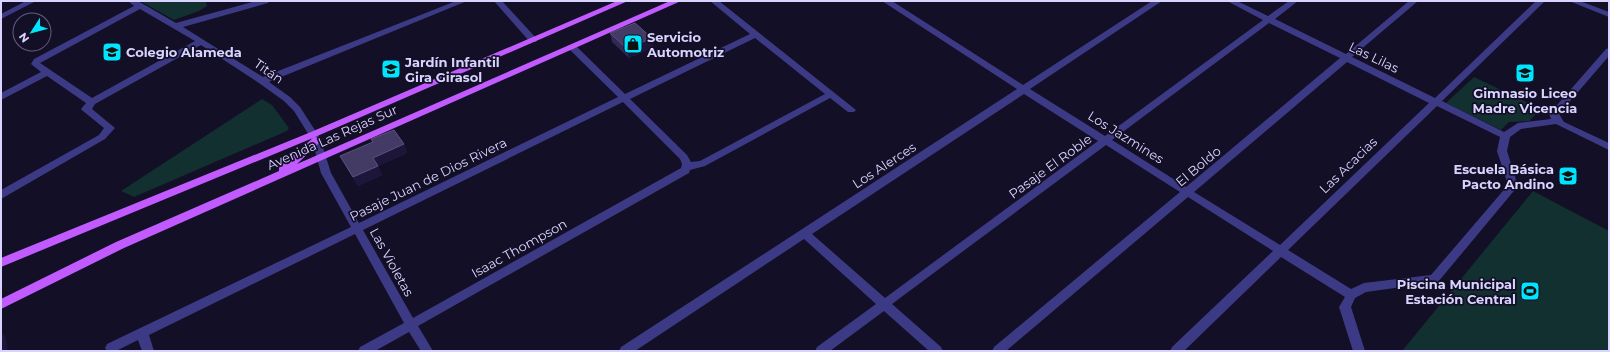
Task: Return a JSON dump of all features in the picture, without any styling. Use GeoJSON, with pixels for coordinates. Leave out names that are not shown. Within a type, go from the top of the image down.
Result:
{"type":"FeatureCollection","features":[{"type":"Feature","properties":{"kind":"main road","name":"Avenida Las Rejas Sur"},"geometry":{"type":"LineString","coordinates":[[1,263],[315,137],[624,1]]}},
{"type":"Feature","properties":{"kind":"main road","name":"Avenida Las Rejas Sur"},"geometry":{"type":"LineString","coordinates":[[1,304],[120,245],[677,1]]}},
{"type":"Feature","properties":{"kind":"main road"},"geometry":{"type":"LineString","coordinates":[[271,179],[297,159],[315,137]]}},
{"type":"Feature","properties":{"kind":"street"},"geometry":{"type":"LineString","coordinates":[[1,17],[32,1]]}},
{"type":"Feature","properties":{"kind":"street","name":"Titán"},"geometry":{"type":"LineString","coordinates":[[132,1],[201,41],[286,98],[297,109],[315,137]]}},
{"type":"Feature","properties":{"kind":"street"},"geometry":{"type":"LineString","coordinates":[[176,26],[265,1]]}},
{"type":"Feature","properties":{"kind":"street"},"geometry":{"type":"LineString","coordinates":[[262,81],[463,1]]}},
{"type":"Feature","properties":{"kind":"street"},"geometry":{"type":"LineString","coordinates":[[498,1],[533,40]]}},
{"type":"Feature","properties":{"kind":"street"},"geometry":{"type":"LineString","coordinates":[[714,1],[851,110]]}},
{"type":"Feature","properties":{"kind":"street","name":"Los Jazmines"},"geometry":{"type":"LineString","coordinates":[[886,1],[1105,141],[1351,295]]}},
{"type":"Feature","properties":{"kind":"street","name":"Los Alerces"},"geometry":{"type":"LineString","coordinates":[[625,351],[1158,1]]}},
{"type":"Feature","properties":{"kind":"street","name":"Las Lilas"},"geometry":{"type":"LineString","coordinates":[[1231,1],[1505,136]]}},
{"type":"Feature","properties":{"kind":"street","name":"Pasaje El Roble"},"geometry":{"type":"LineString","coordinates":[[821,351],[1294,1]]}},
{"type":"Feature","properties":{"kind":"street","name":"El Boldo"},"geometry":{"type":"LineString","coordinates":[[998,351],[1414,1]]}},
{"type":"Feature","properties":{"kind":"street","name":"Las Acacias"},"geometry":{"type":"LineString","coordinates":[[1176,351],[1541,1]]}},
{"type":"Feature","properties":{"kind":"street"},"geometry":{"type":"LineString","coordinates":[[1574,1],[1609,15]]}},
{"type":"Feature","properties":{"kind":"street"},"geometry":{"type":"LineString","coordinates":[[92,102],[35,64],[37,61],[140,6]]}},
{"type":"Feature","properties":{"kind":"street","name":"Pasaje Juan de Dios Rivera"},"geometry":{"type":"LineString","coordinates":[[111,348],[756,34]]}},
{"type":"Feature","properties":{"kind":"street"},"geometry":{"type":"LineString","coordinates":[[1,195],[102,137],[110,128],[86,109],[92,102],[201,41]]}},
{"type":"Feature","properties":{"kind":"street"},"geometry":{"type":"LineString","coordinates":[[572,47],[626,97],[687,160],[686,167]]}},
{"type":"Feature","properties":{"kind":"street"},"geometry":{"type":"LineString","coordinates":[[1609,51],[1554,112],[1554,116],[1558,121],[1609,146]]}},
{"type":"Feature","properties":{"kind":"street"},"geometry":{"type":"LineString","coordinates":[[1,97],[47,72]]}},
{"type":"Feature","properties":{"kind":"street","name":"Isaac Thompson"},"geometry":{"type":"LineString","coordinates":[[364,351],[678,176],[686,167],[702,164],[831,94]]}},
{"type":"Feature","properties":{"kind":"street"},"geometry":{"type":"LineString","coordinates":[[1359,351],[1345,307],[1351,295],[1364,288],[1434,279],[1513,186],[1502,151],[1505,136],[1518,126],[1558,121]]}},
{"type":"Feature","properties":{"kind":"street","name":"Las Violetas"},"geometry":{"type":"LineString","coordinates":[[315,137],[326,173],[427,351]]}},
{"type":"Feature","properties":{"kind":"street"},"geometry":{"type":"LineString","coordinates":[[804,233],[937,351]]}},
{"type":"Feature","properties":{"kind":"street"},"geometry":{"type":"LineString","coordinates":[[142,333],[148,351]]}},
{"type":"Feature","properties":{"kind":"green space"},"geometry":{"type":"Polygon","coordinates":[[[140,1],[206,1],[207,6],[199,11],[174,20],[140,1]]]}},
{"type":"Feature","properties":{"kind":"green space"},"geometry":{"type":"Polygon","coordinates":[[[1474,77],[1541,109],[1529,121],[1509,122],[1501,130],[1446,103],[1474,77]]]}},
{"type":"Feature","properties":{"kind":"green space"},"geometry":{"type":"Polygon","coordinates":[[[262,99],[272,105],[289,128],[287,131],[134,197],[121,191],[262,99]]]}},
{"type":"Feature","properties":{"kind":"green space","name":"Piscina Municipal Estación Central"},"geometry":{"type":"Polygon","coordinates":[[[1533,191],[1609,231],[1609,351],[1402,351],[1533,191]]]}},
{"type":"Feature","properties":{"kind":"building"},"geometry":{"type":"Polygon","coordinates":[[[635,23],[652,38],[627,49],[610,33],[635,23]]]}},
{"type":"Feature","properties":{"kind":"building"},"geometry":{"type":"Polygon","coordinates":[[[394,130],[404,144],[373,158],[378,166],[353,177],[340,156],[373,142],[371,139],[394,130]]]}},
{"type":"Feature","properties":{"kind":"place","name":"Servicio Automotriz"},"geometry":{"type":"Point","coordinates":[633,44]}},
{"type":"Feature","properties":{"kind":"place","name":"Colegio Alameda"},"geometry":{"type":"Point","coordinates":[112,52]}},
{"type":"Feature","properties":{"kind":"place","name":"Jardín Infantil Gira Girasol"},"geometry":{"type":"Point","coordinates":[391,69]}},
{"type":"Feature","properties":{"kind":"place","name":"Gimnasio Liceo Madre Vicencia"},"geometry":{"type":"Point","coordinates":[1525,73]}},
{"type":"Feature","properties":{"kind":"place","name":"Escuela Básica Pacto Andino"},"geometry":{"type":"Point","coordinates":[1568,176]}},
{"type":"Feature","properties":{"kind":"place","name":"Piscina Municipal Estación Central"},"geometry":{"type":"Point","coordinates":[1530,291]}}]}
